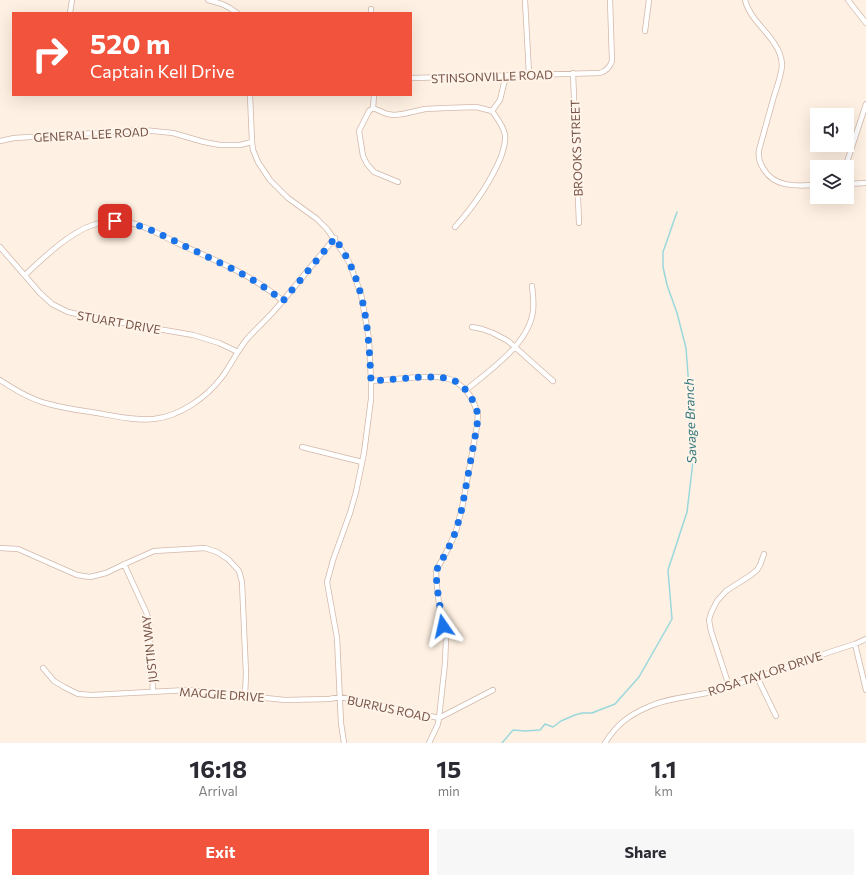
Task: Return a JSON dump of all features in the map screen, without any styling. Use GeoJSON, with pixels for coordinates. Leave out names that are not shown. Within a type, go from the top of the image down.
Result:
{"type":"FeatureCollection","features":[{"type":"Feature","properties":{"kind":"street"},"geometry":{"type":"LineString","coordinates":[[70,12],[72,0]]}},
{"type":"Feature","properties":{"kind":"street"},"geometry":{"type":"LineString","coordinates":[[208,0],[228,6],[236,12]]}},
{"type":"Feature","properties":{"kind":"street"},"geometry":{"type":"LineString","coordinates":[[526,0],[529,74]]}},
{"type":"Feature","properties":{"kind":"street","name":"STINSONVILLE ROAD"},"geometry":{"type":"LineString","coordinates":[[412,78],[600,73],[606,71],[611,65],[612,57],[610,0]]}},
{"type":"Feature","properties":{"kind":"street"},"geometry":{"type":"LineString","coordinates":[[644,31],[649,0]]}},
{"type":"Feature","properties":{"kind":"street"},"geometry":{"type":"LineString","coordinates":[[744,0],[751,13],[778,49],[782,63],[780,76],[758,158],[766,174],[777,182],[793,186],[810,185]]}},
{"type":"Feature","properties":{"kind":"street"},"geometry":{"type":"LineString","coordinates":[[848,0],[866,23]]}},
{"type":"Feature","properties":{"kind":"street","name":"BROOKS STREET"},"geometry":{"type":"LineString","coordinates":[[573,73],[579,223]]}},
{"type":"Feature","properties":{"kind":"street"},"geometry":{"type":"LineString","coordinates":[[492,111],[500,100],[506,75]]}},
{"type":"Feature","properties":{"kind":"street"},"geometry":{"type":"LineString","coordinates":[[250,96],[252,142],[253,150],[258,162],[270,180],[288,198],[317,219],[335,238],[349,262],[361,294],[369,339],[371,381],[369,416],[362,462],[350,513],[333,560],[327,582],[336,638],[341,723],[344,743]]}},
{"type":"Feature","properties":{"kind":"street"},"geometry":{"type":"LineString","coordinates":[[374,96],[373,108],[369,111],[359,131],[363,156],[367,164],[374,172],[398,182]]}},
{"type":"Feature","properties":{"kind":"street"},"geometry":{"type":"LineString","coordinates":[[848,160],[866,104]]}},
{"type":"Feature","properties":{"kind":"street"},"geometry":{"type":"LineString","coordinates":[[373,108],[387,114],[394,115],[425,109],[446,108],[476,107],[492,111],[505,134],[504,150],[488,184],[475,204],[455,227]]}},
{"type":"Feature","properties":{"kind":"street","name":"GENERAL LEE ROAD"},"geometry":{"type":"LineString","coordinates":[[0,141],[14,138],[143,130],[173,133],[220,145],[252,142]]}},
{"type":"Feature","properties":{"kind":"street"},"geometry":{"type":"LineString","coordinates":[[854,184],[866,183]]}},
{"type":"Feature","properties":{"kind":"street"},"geometry":{"type":"LineString","coordinates":[[24,275],[78,231],[97,224],[115,221],[126,222],[146,228],[253,279],[283,301]]}},
{"type":"Feature","properties":{"kind":"street"},"geometry":{"type":"LineString","coordinates":[[0,380],[14,390],[49,404],[129,418],[155,419],[181,411],[207,394],[222,378],[247,339],[283,301],[335,238]]}},
{"type":"Feature","properties":{"kind":"street","name":"STUART DRIVE"},"geometry":{"type":"LineString","coordinates":[[0,247],[40,293],[52,304],[68,312],[193,335],[219,343],[238,352]]}},
{"type":"Feature","properties":{"kind":"street"},"geometry":{"type":"LineString","coordinates":[[466,390],[516,347],[524,335],[533,312],[532,286]]}},
{"type":"Feature","properties":{"kind":"street"},"geometry":{"type":"LineString","coordinates":[[472,327],[493,332],[508,341],[553,381]]}},
{"type":"Feature","properties":{"kind":"street"},"geometry":{"type":"LineString","coordinates":[[371,381],[420,377],[446,378],[455,381],[466,390],[478,414],[462,508],[456,531],[436,571],[439,606],[446,640],[445,664],[438,724],[428,743]]}},
{"type":"Feature","properties":{"kind":"street"},"geometry":{"type":"LineString","coordinates":[[302,448],[362,462]]}},
{"type":"Feature","properties":{"kind":"street"},"geometry":{"type":"LineString","coordinates":[[0,548],[18,549],[77,574],[90,577],[106,573],[154,552],[205,548],[217,552],[228,559],[239,571],[242,582],[246,674],[245,695]]}},
{"type":"Feature","properties":{"kind":"street"},"geometry":{"type":"LineString","coordinates":[[730,686],[711,631],[709,620],[717,601],[726,591],[751,575],[760,565],[764,554]]}},
{"type":"Feature","properties":{"kind":"street","name":"JUSTIN WAY"},"geometry":{"type":"LineString","coordinates":[[124,564],[147,614],[149,622],[153,692]]}},
{"type":"Feature","properties":{"kind":"street","name":"ROSA TAYLOR DRIVE"},"geometry":{"type":"LineString","coordinates":[[605,743],[612,732],[620,724],[648,706],[665,701],[707,693],[730,686],[866,639]]}},
{"type":"Feature","properties":{"kind":"street"},"geometry":{"type":"LineString","coordinates":[[855,644],[866,690]]}},
{"type":"Feature","properties":{"kind":"street","name":"MAGGIE DRIVE"},"geometry":{"type":"LineString","coordinates":[[42,668],[54,681],[78,694],[92,695],[188,690],[285,700],[329,699],[340,697]]}},
{"type":"Feature","properties":{"kind":"street"},"geometry":{"type":"LineString","coordinates":[[757,677],[776,716]]}},
{"type":"Feature","properties":{"kind":"street"},"geometry":{"type":"LineString","coordinates":[[439,718],[493,690]]}},
{"type":"Feature","properties":{"kind":"street","name":"BURRUS ROAD"},"geometry":{"type":"LineString","coordinates":[[340,697],[439,718]]}},
{"type":"Feature","properties":{"kind":"waterway","name":"Savage Branch"},"geometry":{"type":"LineString","coordinates":[[502,743],[513,730],[540,730],[545,724],[553,727],[561,721],[575,715],[592,713],[615,704],[639,677],[672,619],[668,570],[687,512],[694,453],[686,348],[663,267],[663,252],[677,212]]}},
{"type":"Feature","properties":{"kind":"route"},"geometry":{"type":"LineString","coordinates":[[115,221],[135,224],[146,228],[235,270],[253,279],[283,301],[335,238],[349,262],[361,294],[369,339],[371,381],[437,377],[455,381],[466,390],[472,399],[478,414],[477,426],[462,508],[456,531],[436,571],[440,612],[443,626]]}}]}
